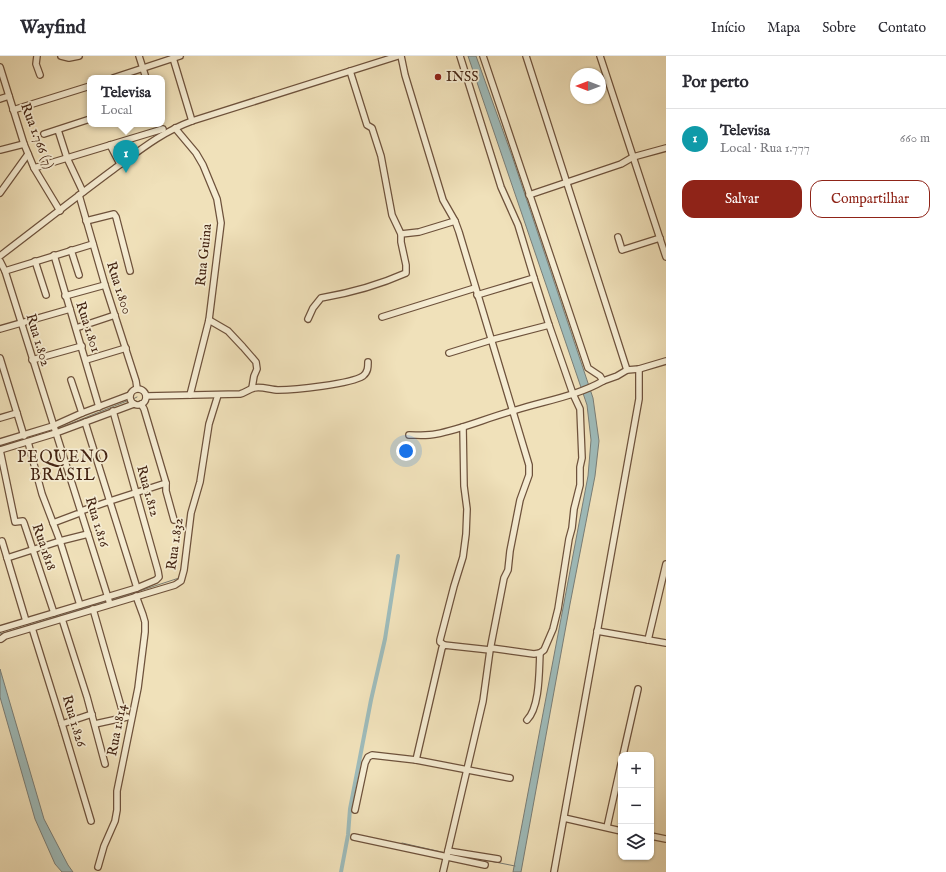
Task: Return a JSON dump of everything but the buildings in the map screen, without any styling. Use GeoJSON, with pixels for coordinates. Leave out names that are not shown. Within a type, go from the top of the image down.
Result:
{"type":"FeatureCollection","features":[{"type":"Feature","properties":{"kind":"street"},"geometry":{"type":"LineString","coordinates":[[37,56],[36,64],[40,75]]}},
{"type":"Feature","properties":{"kind":"street"},"geometry":{"type":"LineString","coordinates":[[60,56],[69,58],[79,56]]}},
{"type":"Feature","properties":{"kind":"street"},"geometry":{"type":"LineString","coordinates":[[139,56],[145,75]]}},
{"type":"Feature","properties":{"kind":"street"},"geometry":{"type":"LineString","coordinates":[[123,75],[180,56]]}},
{"type":"Feature","properties":{"kind":"street"},"geometry":{"type":"LineString","coordinates":[[34,168],[163,129],[175,128],[192,121],[398,56]]}},
{"type":"Feature","properties":{"kind":"street"},"geometry":{"type":"LineString","coordinates":[[401,56],[442,200],[455,221],[469,263],[477,295],[513,410],[529,471],[520,500],[508,570],[504,578],[483,701],[443,872]]}},
{"type":"Feature","properties":{"kind":"street"},"geometry":{"type":"LineString","coordinates":[[460,56],[501,188],[518,225],[549,325],[580,409],[582,458],[580,467],[580,485],[574,509],[558,609],[548,644],[540,653],[527,654],[444,645],[440,642],[463,557],[466,534],[467,509],[464,486],[463,427]]}},
{"type":"Feature","properties":{"kind":"street"},"geometry":{"type":"LineString","coordinates":[[483,56],[586,364],[591,371],[597,374],[603,381]]}},
{"type":"Feature","properties":{"kind":"street"},"geometry":{"type":"LineString","coordinates":[[526,56],[627,370]]}},
{"type":"Feature","properties":{"kind":"street"},"geometry":{"type":"LineString","coordinates":[[600,56],[666,258]]}},
{"type":"Feature","properties":{"kind":"street"},"geometry":{"type":"LineString","coordinates":[[173,58],[192,121]]}},
{"type":"Feature","properties":{"kind":"street","name":"Rua 1.766 (7)"},"geometry":{"type":"LineString","coordinates":[[0,66],[28,154],[34,168],[60,211]]}},
{"type":"Feature","properties":{"kind":"street"},"geometry":{"type":"LineString","coordinates":[[308,319],[313,308],[321,298],[340,295],[387,282],[406,273],[401,234],[392,215],[381,156],[372,128],[367,125],[350,71]]}},
{"type":"Feature","properties":{"kind":"street"},"geometry":{"type":"LineString","coordinates":[[13,110],[87,87]]}},
{"type":"Feature","properties":{"kind":"street"},"geometry":{"type":"LineString","coordinates":[[0,99],[9,96]]}},
{"type":"Feature","properties":{"kind":"street"},"geometry":{"type":"LineString","coordinates":[[44,134],[87,120]]}},
{"type":"Feature","properties":{"kind":"street","name":"Rua Guina"},"geometry":{"type":"LineString","coordinates":[[175,128],[196,153],[203,166],[216,199],[221,223],[209,320],[190,395]]}},
{"type":"Feature","properties":{"kind":"street"},"geometry":{"type":"LineString","coordinates":[[0,256],[60,211],[163,129]]}},
{"type":"Feature","properties":{"kind":"street","name":"Rua 1.800"},"geometry":{"type":"LineString","coordinates":[[58,130],[81,193],[86,221],[137,388]]}},
{"type":"Feature","properties":{"kind":"street"},"geometry":{"type":"LineString","coordinates":[[0,150],[24,144]]}},
{"type":"Feature","properties":{"kind":"street"},"geometry":{"type":"LineString","coordinates":[[110,145],[120,164]]}},
{"type":"Feature","properties":{"kind":"street"},"geometry":{"type":"LineString","coordinates":[[529,195],[620,164],[633,157],[666,148]]}},
{"type":"Feature","properties":{"kind":"street"},"geometry":{"type":"LineString","coordinates":[[0,193],[28,154]]}},
{"type":"Feature","properties":{"kind":"street"},"geometry":{"type":"LineString","coordinates":[[86,221],[114,214],[130,271]]}},
{"type":"Feature","properties":{"kind":"street"},"geometry":{"type":"LineString","coordinates":[[401,234],[419,232],[455,221]]}},
{"type":"Feature","properties":{"kind":"street"},"geometry":{"type":"LineString","coordinates":[[618,237],[622,250],[660,238]]}},
{"type":"Feature","properties":{"kind":"street"},"geometry":{"type":"LineString","coordinates":[[5,271],[93,244]]}},
{"type":"Feature","properties":{"kind":"street"},"geometry":{"type":"LineString","coordinates":[[72,250],[79,275]]}},
{"type":"Feature","properties":{"kind":"street","name":"Rua 1.801"},"geometry":{"type":"LineString","coordinates":[[54,255],[99,407]]}},
{"type":"Feature","properties":{"kind":"street"},"geometry":{"type":"LineString","coordinates":[[36,261],[46,295]]}},
{"type":"Feature","properties":{"kind":"street","name":"Rua 1.802"},"geometry":{"type":"LineString","coordinates":[[0,262],[5,271],[56,433]]}},
{"type":"Feature","properties":{"kind":"street"},"geometry":{"type":"LineString","coordinates":[[477,295],[534,278]]}},
{"type":"Feature","properties":{"kind":"street"},"geometry":{"type":"LineString","coordinates":[[65,296],[105,285]]}},
{"type":"Feature","properties":{"kind":"street"},"geometry":{"type":"LineString","coordinates":[[382,317],[475,288]]}},
{"type":"Feature","properties":{"kind":"street"},"geometry":{"type":"LineString","coordinates":[[0,329],[70,309]]}},
{"type":"Feature","properties":{"kind":"street"},"geometry":{"type":"LineString","coordinates":[[76,328],[115,316]]}},
{"type":"Feature","properties":{"kind":"street"},"geometry":{"type":"LineString","coordinates":[[209,320],[228,331],[256,362],[257,369],[252,388]]}},
{"type":"Feature","properties":{"kind":"street"},"geometry":{"type":"LineString","coordinates":[[449,354],[491,340],[549,325]]}},
{"type":"Feature","properties":{"kind":"street"},"geometry":{"type":"LineString","coordinates":[[32,360],[82,346]]}},
{"type":"Feature","properties":{"kind":"street"},"geometry":{"type":"LineString","coordinates":[[86,360],[126,348]]}},
{"type":"Feature","properties":{"kind":"street"},"geometry":{"type":"LineString","coordinates":[[0,358],[24,436]]}},
{"type":"Feature","properties":{"kind":"street"},"geometry":{"type":"LineString","coordinates":[[409,435],[436,434],[463,427],[513,410],[575,393],[617,376],[627,370],[639,369],[666,361]]}},
{"type":"Feature","properties":{"kind":"street"},"geometry":{"type":"LineString","coordinates":[[146,396],[218,395],[244,393],[252,388],[285,390],[353,380],[364,375],[368,370],[368,362]]}},
{"type":"Feature","properties":{"kind":"street"},"geometry":{"type":"LineString","coordinates":[[554,872],[639,399],[639,369]]}},
{"type":"Feature","properties":{"kind":"street"},"geometry":{"type":"LineString","coordinates":[[71,380],[82,413]]}},
{"type":"Feature","properties":{"kind":"street"},"geometry":{"type":"LineString","coordinates":[[0,442],[53,426],[82,413],[130,395],[131,392],[137,388],[142,390],[146,396]]}},
{"type":"Feature","properties":{"kind":"street"},"geometry":{"type":"LineString","coordinates":[[130,395],[134,404]]}},
{"type":"Feature","properties":{"kind":"street","name":"Rua 1.832"},"geometry":{"type":"LineString","coordinates":[[1,639],[5,636],[181,581],[183,576],[191,513],[200,482],[209,424],[218,395]]}},
{"type":"Feature","properties":{"kind":"street"},"geometry":{"type":"LineString","coordinates":[[0,450],[56,433],[134,404],[141,404],[146,400],[146,396]]}},
{"type":"Feature","properties":{"kind":"street"},"geometry":{"type":"LineString","coordinates":[[141,404],[144,409],[166,483],[166,490],[174,520]]}},
{"type":"Feature","properties":{"kind":"street","name":"Rua 1.812"},"geometry":{"type":"LineString","coordinates":[[113,411],[137,493],[159,577],[156,580],[137,588]]}},
{"type":"Feature","properties":{"kind":"street"},"geometry":{"type":"LineString","coordinates":[[0,418],[17,413]]}},
{"type":"Feature","properties":{"kind":"street"},"geometry":{"type":"LineString","coordinates":[[0,629],[137,588],[85,422]]}},
{"type":"Feature","properties":{"kind":"street","name":"Rua 1.816"},"geometry":{"type":"LineString","coordinates":[[56,433],[79,513],[88,534],[110,604]]}},
{"type":"Feature","properties":{"kind":"street"},"geometry":{"type":"LineString","coordinates":[[28,442],[42,494],[60,541],[80,605]]}},
{"type":"Feature","properties":{"kind":"street","name":"Rua 1818"},"geometry":{"type":"LineString","coordinates":[[0,450],[15,522],[22,521],[24,523],[54,613]]}},
{"type":"Feature","properties":{"kind":"street"},"geometry":{"type":"LineString","coordinates":[[53,523],[110,501],[166,483]]}},
{"type":"Feature","properties":{"kind":"street"},"geometry":{"type":"LineString","coordinates":[[7,558],[60,541],[88,534]]}},
{"type":"Feature","properties":{"kind":"street"},"geometry":{"type":"LineString","coordinates":[[2,541],[26,622]]}},
{"type":"Feature","properties":{"kind":"street"},"geometry":{"type":"LineString","coordinates":[[648,640],[666,564]]}},
{"type":"Feature","properties":{"kind":"street","name":"Rua 1.814"},"geometry":{"type":"LineString","coordinates":[[98,867],[104,846],[115,821],[118,790],[126,754],[131,716],[138,688],[145,632],[143,615],[136,596]]}},
{"type":"Feature","properties":{"kind":"street"},"geometry":{"type":"LineString","coordinates":[[93,609],[124,717]]}},
{"type":"Feature","properties":{"kind":"street"},"geometry":{"type":"LineString","coordinates":[[62,619],[78,664],[105,764]]}},
{"type":"Feature","properties":{"kind":"street","name":"Rua 1.826"},"geometry":{"type":"LineString","coordinates":[[32,628],[91,821]]}},
{"type":"Feature","properties":{"kind":"street"},"geometry":{"type":"LineString","coordinates":[[597,631],[666,643]]}},
{"type":"Feature","properties":{"kind":"street"},"geometry":{"type":"LineString","coordinates":[[416,760],[442,648],[444,645]]}},
{"type":"Feature","properties":{"kind":"street"},"geometry":{"type":"LineString","coordinates":[[527,720],[532,715],[537,694],[540,653]]}},
{"type":"Feature","properties":{"kind":"street"},"geometry":{"type":"LineString","coordinates":[[624,752],[638,689]]}},
{"type":"Feature","properties":{"kind":"street"},"geometry":{"type":"LineString","coordinates":[[62,724],[92,714]]}},
{"type":"Feature","properties":{"kind":"street"},"geometry":{"type":"LineString","coordinates":[[95,724],[131,716]]}},
{"type":"Feature","properties":{"kind":"street"},"geometry":{"type":"LineString","coordinates":[[355,810],[366,763],[368,757],[372,755],[416,760],[510,778]]}},
{"type":"Feature","properties":{"kind":"street"},"geometry":{"type":"LineString","coordinates":[[607,827],[618,778]]}},
{"type":"Feature","properties":{"kind":"street"},"geometry":{"type":"LineString","coordinates":[[564,818],[618,830]]}},
{"type":"Feature","properties":{"kind":"street"},"geometry":{"type":"LineString","coordinates":[[354,837],[415,849],[446,858],[485,865]]}},
{"type":"Feature","properties":{"kind":"street"},"geometry":{"type":"LineString","coordinates":[[654,837],[666,839]]}},
{"type":"Feature","properties":{"kind":"street"},"geometry":{"type":"LineString","coordinates":[[448,851],[498,859]]}},
{"type":"Feature","properties":{"kind":"water"},"geometry":{"type":"Polygon","coordinates":[[[468,56],[476,56],[512,156],[593,398],[599,441],[595,476],[521,872],[513,872],[588,476],[591,440],[587,405],[468,56]]]}},
{"type":"Feature","properties":{"kind":"water"},"geometry":{"type":"Polygon","coordinates":[[[0,669],[44,819],[73,872],[62,872],[55,864],[35,819],[0,697],[0,669]]]}},
{"type":"Feature","properties":{"kind":"waterway"},"geometry":{"type":"LineString","coordinates":[[133,399],[137,397]]}},
{"type":"Feature","properties":{"kind":"waterway"},"geometry":{"type":"LineString","coordinates":[[57,429],[127,401]]}},
{"type":"Feature","properties":{"kind":"waterway"},"geometry":{"type":"LineString","coordinates":[[0,446],[45,434]]}},
{"type":"Feature","properties":{"kind":"waterway"},"geometry":{"type":"LineString","coordinates":[[341,872],[348,835],[350,809],[371,700],[385,639],[398,556]]}},
{"type":"Feature","properties":{"kind":"waterway"},"geometry":{"type":"LineString","coordinates":[[112,600],[179,578]]}},
{"type":"Feature","properties":{"kind":"waterway"},"geometry":{"type":"LineString","coordinates":[[0,634],[107,601]]}},
{"type":"Feature","properties":{"kind":"waterway"},"geometry":{"type":"LineString","coordinates":[[402,843],[446,853]]}},
{"type":"Feature","properties":{"kind":"waterway"},"geometry":{"type":"LineString","coordinates":[[465,856],[515,866]]}},
{"type":"Feature","properties":{"kind":"place","name":"INSS"},"geometry":{"type":"Point","coordinates":[438,77]}},
{"type":"Feature","properties":{"kind":"place","name":"Televisa"},"geometry":{"type":"Point","coordinates":[126,173]}},
{"type":"Feature","properties":{"kind":"district","name":"PEQUENO BRASIL"},"geometry":{"type":"Point","coordinates":[63,467]}}]}
